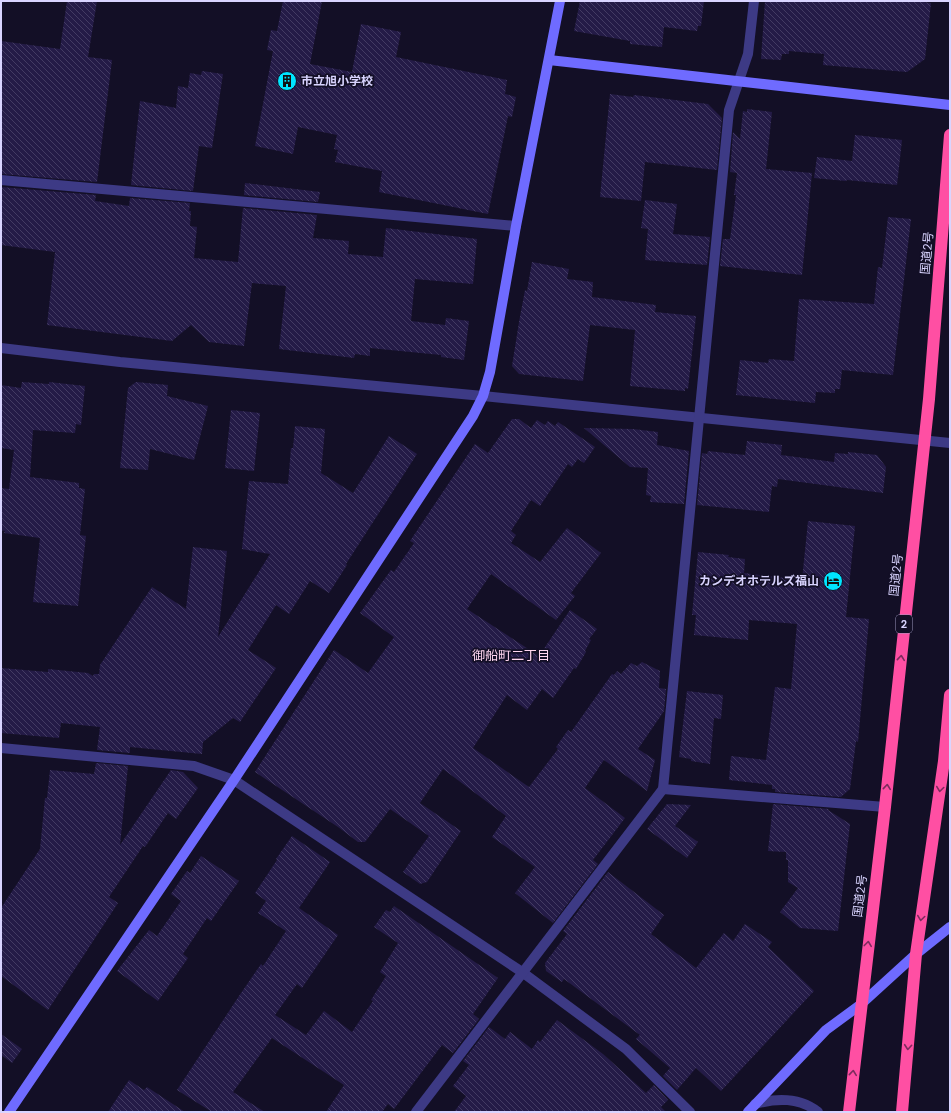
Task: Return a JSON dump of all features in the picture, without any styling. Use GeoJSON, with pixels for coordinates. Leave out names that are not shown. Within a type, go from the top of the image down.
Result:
{"type":"FeatureCollection","features":[{"type":"Feature","properties":{"kind":"highway","name":"国道2号"},"geometry":{"type":"LineString","coordinates":[[849,1112],[860,1005],[885,807],[930,391],[950,135]]}},
{"type":"Feature","properties":{"kind":"highway"},"geometry":{"type":"LineString","coordinates":[[902,1112],[916,954],[947,766],[950,695]]}},
{"type":"Feature","properties":{"kind":"street"},"geometry":{"type":"LineString","coordinates":[[9,1112],[234,780],[473,416],[483,396],[490,372],[516,226],[560,1]]}},
{"type":"Feature","properties":{"kind":"street"},"geometry":{"type":"LineString","coordinates":[[416,1112],[663,789],[729,110],[748,54],[754,1]]}},
{"type":"Feature","properties":{"kind":"street"},"geometry":{"type":"LineString","coordinates":[[549,60],[950,105]]}},
{"type":"Feature","properties":{"kind":"street"},"geometry":{"type":"LineString","coordinates":[[1,180],[516,226]]}},
{"type":"Feature","properties":{"kind":"street"},"geometry":{"type":"LineString","coordinates":[[1,348],[120,362],[699,417],[950,443]]}},
{"type":"Feature","properties":{"kind":"street"},"geometry":{"type":"LineString","coordinates":[[1,748],[194,766],[234,780],[522,972],[626,1049],[690,1112]]}},
{"type":"Feature","properties":{"kind":"street"},"geometry":{"type":"LineString","coordinates":[[663,789],[885,807]]}},
{"type":"Feature","properties":{"kind":"street"},"geometry":{"type":"LineString","coordinates":[[748,1112],[826,1030],[860,1005],[916,954],[950,927]]}},
{"type":"Feature","properties":{"kind":"street"},"geometry":{"type":"LineString","coordinates":[[755,1104],[771,1100],[788,1100],[800,1102],[818,1112]]}},
{"type":"Feature","properties":{"kind":"building"},"geometry":{"type":"Polygon","coordinates":[[[67,1],[97,1],[88,57],[112,60],[97,182],[1,174],[1,41],[60,49],[67,1]]]}},
{"type":"Feature","properties":{"kind":"building"},"geometry":{"type":"Polygon","coordinates":[[[283,1],[322,1],[310,64],[352,72],[361,24],[401,32],[396,57],[507,80],[505,94],[516,97],[512,117],[508,116],[488,214],[379,192],[382,171],[335,162],[338,150],[334,149],[337,135],[298,127],[293,154],[255,146],[273,51],[267,50],[271,30],[277,31],[283,1]]]}},
{"type":"Feature","properties":{"kind":"building"},"geometry":{"type":"Polygon","coordinates":[[[580,1],[704,1],[701,26],[698,26],[697,31],[664,27],[662,47],[630,44],[630,41],[574,31],[580,1]]]}},
{"type":"Feature","properties":{"kind":"building"},"geometry":{"type":"Polygon","coordinates":[[[765,1],[916,1],[931,3],[925,59],[907,72],[823,65],[824,54],[789,51],[789,54],[782,54],[781,60],[761,59],[765,1]]]}},
{"type":"Feature","properties":{"kind":"building"},"geometry":{"type":"Polygon","coordinates":[[[202,71],[223,74],[212,148],[199,146],[193,191],[131,185],[140,101],[176,108],[178,86],[188,88],[190,73],[201,75],[202,71]]]}},
{"type":"Feature","properties":{"kind":"building"},"geometry":{"type":"Polygon","coordinates":[[[610,94],[633,97],[634,95],[708,104],[722,118],[717,170],[645,162],[641,201],[600,197],[610,94]]]}},
{"type":"Feature","properties":{"kind":"building"},"geometry":{"type":"Polygon","coordinates":[[[747,109],[772,112],[766,169],[812,173],[802,275],[720,266],[723,239],[730,239],[736,195],[734,195],[737,173],[730,172],[733,132],[740,139],[743,111],[747,112],[747,109]]]}},
{"type":"Feature","properties":{"kind":"building"},"geometry":{"type":"Polygon","coordinates":[[[855,135],[902,140],[897,185],[814,178],[817,157],[852,161],[855,135]]]}},
{"type":"Feature","properties":{"kind":"building"},"geometry":{"type":"Polygon","coordinates":[[[245,183],[320,192],[318,202],[244,195],[245,183]]]}},
{"type":"Feature","properties":{"kind":"building"},"geometry":{"type":"Polygon","coordinates":[[[1,187],[96,195],[95,201],[129,206],[130,198],[190,203],[190,226],[197,227],[194,258],[238,262],[243,208],[317,215],[313,238],[349,241],[348,254],[383,257],[386,228],[477,239],[473,284],[415,279],[411,321],[445,325],[446,318],[469,321],[464,360],[441,357],[441,355],[370,348],[370,356],[355,354],[354,358],[279,349],[286,286],[252,283],[244,346],[209,342],[191,325],[172,341],[47,325],[55,252],[1,245],[1,187]]]}},
{"type":"Feature","properties":{"kind":"building"},"geometry":{"type":"Polygon","coordinates":[[[645,200],[677,204],[673,234],[710,237],[707,265],[645,260],[648,229],[641,228],[645,200]]]}},
{"type":"Feature","properties":{"kind":"building"},"geometry":{"type":"Polygon","coordinates":[[[888,217],[911,219],[893,375],[842,370],[840,389],[835,389],[835,393],[816,392],[815,403],[736,395],[740,360],[768,363],[769,359],[794,361],[799,299],[874,304],[878,267],[882,268],[888,217]]]}},
{"type":"Feature","properties":{"kind":"building"},"geometry":{"type":"Polygon","coordinates":[[[532,262],[569,269],[567,279],[593,282],[592,297],[656,305],[655,312],[696,316],[688,389],[685,388],[685,391],[630,386],[635,330],[590,325],[583,381],[519,374],[512,366],[525,290],[527,291],[532,262]]]}},
{"type":"Feature","properties":{"kind":"building"},"geometry":{"type":"Polygon","coordinates":[[[22,382],[49,384],[49,382],[85,386],[81,425],[76,424],[75,433],[33,430],[30,477],[79,483],[79,488],[85,489],[80,535],[86,536],[78,606],[33,602],[40,538],[4,533],[5,531],[1,530],[1,488],[9,489],[14,450],[1,448],[1,385],[21,388],[22,382]]]}},
{"type":"Feature","properties":{"kind":"building"},"geometry":{"type":"Polygon","coordinates":[[[136,382],[168,385],[167,396],[208,406],[194,460],[150,449],[148,470],[120,468],[128,388],[136,382]]]}},
{"type":"Feature","properties":{"kind":"building"},"geometry":{"type":"Polygon","coordinates":[[[231,410],[260,413],[254,471],[225,468],[231,410]]]}},
{"type":"Feature","properties":{"kind":"building"},"geometry":{"type":"Polygon","coordinates":[[[512,419],[519,419],[531,428],[537,420],[545,425],[548,421],[555,426],[558,422],[595,447],[584,463],[578,459],[572,467],[568,464],[540,506],[531,500],[511,531],[516,535],[511,543],[540,562],[567,528],[601,553],[571,593],[575,596],[556,620],[491,574],[467,609],[539,656],[570,610],[597,629],[589,639],[591,640],[585,651],[586,652],[576,669],[574,668],[553,698],[542,689],[527,710],[507,695],[473,748],[529,787],[558,749],[556,747],[568,730],[571,732],[612,674],[614,675],[617,671],[621,674],[631,663],[637,666],[642,662],[660,671],[659,688],[666,689],[664,711],[638,749],[655,760],[647,791],[604,760],[585,788],[625,818],[593,860],[598,864],[553,923],[515,893],[535,867],[492,837],[506,816],[443,769],[420,803],[461,831],[427,882],[420,884],[403,872],[429,836],[390,809],[365,842],[358,842],[255,772],[334,650],[368,673],[394,637],[360,613],[391,570],[394,572],[414,543],[410,541],[475,444],[488,453],[512,419]]]}},
{"type":"Feature","properties":{"kind":"building"},"geometry":{"type":"Polygon","coordinates":[[[295,426],[325,429],[321,473],[353,493],[389,436],[417,454],[329,593],[310,581],[289,614],[276,605],[248,650],[276,668],[240,722],[233,718],[203,742],[202,754],[130,747],[130,753],[97,750],[100,727],[61,723],[59,738],[1,733],[1,668],[48,672],[48,669],[88,673],[93,676],[94,674],[99,674],[100,665],[152,587],[186,609],[193,547],[227,551],[218,637],[270,554],[242,549],[249,481],[288,484],[291,448],[293,448],[295,426]]]}},
{"type":"Feature","properties":{"kind":"building"},"geometry":{"type":"Polygon","coordinates":[[[584,428],[633,429],[658,432],[657,445],[689,451],[684,504],[650,502],[651,496],[646,495],[648,468],[630,467],[584,428]]]}},
{"type":"Feature","properties":{"kind":"building"},"geometry":{"type":"Polygon","coordinates":[[[747,441],[782,445],[781,455],[834,462],[835,453],[848,454],[848,452],[877,455],[886,467],[883,493],[778,479],[777,487],[772,486],[769,512],[697,505],[702,453],[707,454],[708,451],[745,455],[747,441]]]}},
{"type":"Feature","properties":{"kind":"building"},"geometry":{"type":"Polygon","coordinates":[[[808,521],[855,526],[846,617],[869,619],[858,742],[856,741],[850,789],[841,797],[775,792],[775,789],[772,789],[772,785],[729,780],[731,756],[766,760],[775,687],[791,689],[797,624],[749,620],[748,640],[694,635],[696,615],[692,615],[698,552],[729,555],[728,557],[745,559],[744,573],[802,580],[808,521]]]}},
{"type":"Feature","properties":{"kind":"building"},"geometry":{"type":"Polygon","coordinates":[[[687,691],[723,695],[721,719],[714,718],[710,764],[691,761],[691,759],[679,757],[687,691]]]}},
{"type":"Feature","properties":{"kind":"building"},"geometry":{"type":"Polygon","coordinates":[[[96,763],[128,766],[120,845],[171,770],[183,772],[198,788],[176,819],[168,813],[145,847],[143,846],[109,897],[118,903],[48,1010],[1,976],[1,908],[40,849],[45,798],[47,798],[50,770],[94,774],[96,763]]]}},
{"type":"Feature","properties":{"kind":"building"},"geometry":{"type":"Polygon","coordinates":[[[667,804],[691,805],[675,826],[698,842],[687,858],[647,829],[667,804]]]}},
{"type":"Feature","properties":{"kind":"building"},"geometry":{"type":"Polygon","coordinates":[[[773,804],[829,809],[828,810],[850,824],[838,931],[800,928],[780,912],[798,888],[788,882],[788,860],[786,860],[786,852],[768,851],[773,804]]]}},
{"type":"Feature","properties":{"kind":"building"},"geometry":{"type":"Polygon","coordinates":[[[292,836],[330,862],[299,908],[338,935],[302,988],[297,984],[275,1015],[306,1035],[324,1011],[352,1032],[373,1001],[371,1000],[386,976],[380,972],[398,943],[374,927],[386,910],[390,912],[394,906],[498,978],[473,1014],[479,1019],[453,1053],[442,1045],[394,1109],[388,1104],[382,1112],[326,1112],[344,1085],[272,1038],[233,1092],[265,1112],[212,1112],[177,1090],[239,996],[261,964],[263,966],[286,931],[258,913],[266,901],[255,893],[292,836]]]}},
{"type":"Feature","properties":{"kind":"building"},"geometry":{"type":"Polygon","coordinates":[[[201,856],[239,881],[211,921],[207,918],[183,954],[188,958],[158,1001],[117,971],[149,930],[157,936],[181,901],[171,894],[187,871],[190,873],[201,856]]]}},
{"type":"Feature","properties":{"kind":"building"},"geometry":{"type":"Polygon","coordinates":[[[608,872],[664,915],[651,934],[696,968],[724,933],[733,941],[745,924],[772,942],[768,947],[814,991],[721,1091],[696,1068],[677,1090],[663,1076],[670,1068],[636,1039],[640,1035],[564,979],[562,982],[546,971],[545,963],[567,934],[563,931],[608,872]]]}},
{"type":"Feature","properties":{"kind":"building"},"geometry":{"type":"Polygon","coordinates":[[[557,1020],[603,1054],[646,1093],[654,1085],[668,1100],[661,1107],[666,1112],[454,1112],[466,1096],[453,1086],[469,1065],[463,1061],[489,1027],[505,1039],[510,1032],[532,1049],[538,1040],[540,1042],[557,1020]]]}},
{"type":"Feature","properties":{"kind":"building"},"geometry":{"type":"Polygon","coordinates":[[[1,1034],[22,1049],[12,1063],[1,1055],[1,1034]]]}},
{"type":"Feature","properties":{"kind":"building"},"geometry":{"type":"Polygon","coordinates":[[[129,1080],[144,1090],[147,1087],[185,1112],[108,1112],[129,1080]]]}},
{"type":"Feature","properties":{"kind":"place","name":"市立旭小学校"},"geometry":{"type":"Point","coordinates":[287,81]}},
{"type":"Feature","properties":{"kind":"place","name":"カンデオホテルズ福山"},"geometry":{"type":"Point","coordinates":[833,581]}},
{"type":"Feature","properties":{"kind":"district","name":"御船町二丁目"},"geometry":{"type":"Point","coordinates":[511,655]}}]}
